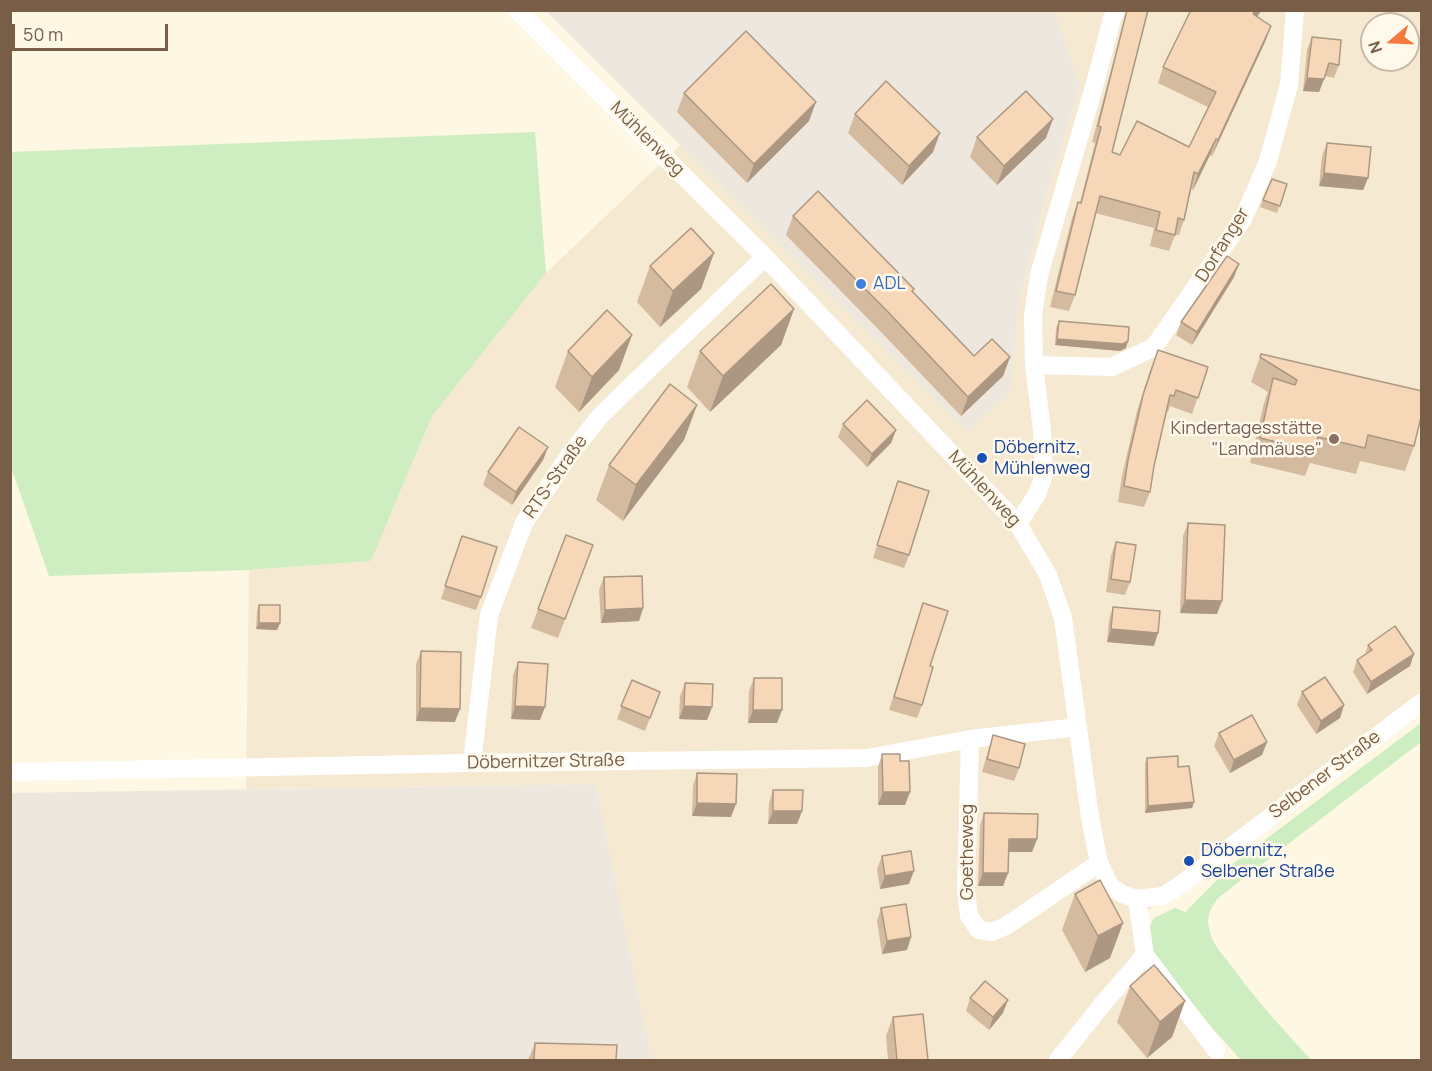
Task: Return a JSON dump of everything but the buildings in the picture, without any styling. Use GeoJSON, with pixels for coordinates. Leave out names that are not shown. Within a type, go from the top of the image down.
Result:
{"type":"FeatureCollection","features":[{"type":"Feature","properties":{"kind":"street","name":"Mühlenweg"},"geometry":{"type":"LineString","coordinates":[[517,10],[765,257],[1018,524],[1048,575],[1063,618],[1090,817],[1099,864],[1110,886],[1122,894],[1137,899]]}},
{"type":"Feature","properties":{"kind":"street"},"geometry":{"type":"LineString","coordinates":[[1018,524],[1037,494],[1044,475],[1042,429],[1034,365],[1033,316],[1039,275],[1116,10]]}},
{"type":"Feature","properties":{"kind":"street","name":"Dorfanger"},"geometry":{"type":"LineString","coordinates":[[1034,365],[1112,367],[1154,347],[1243,219],[1268,161],[1288,85],[1295,10]]}},
{"type":"Feature","properties":{"kind":"street","name":"RTS-Straße"},"geometry":{"type":"LineString","coordinates":[[472,763],[489,615],[524,523],[570,454],[601,416],[765,257]]}},
{"type":"Feature","properties":{"kind":"street","name":"Selbener Straße"},"geometry":{"type":"LineString","coordinates":[[1137,899],[1163,896],[1179,886],[1422,702]]}},
{"type":"Feature","properties":{"kind":"street","name":"Döbernitzer Straße"},"geometry":{"type":"LineString","coordinates":[[10,772],[867,758],[970,739],[1078,727]]}},
{"type":"Feature","properties":{"kind":"street","name":"Goetheweg"},"geometry":{"type":"LineString","coordinates":[[970,739],[966,890],[969,916],[979,930],[992,932],[1006,926],[1099,864]]}},
{"type":"Feature","properties":{"kind":"street"},"geometry":{"type":"LineString","coordinates":[[1137,899],[1145,955],[1216,1050]]}},
{"type":"Feature","properties":{"kind":"street"},"geometry":{"type":"LineString","coordinates":[[1058,1060],[1145,955]]}},
{"type":"Feature","properties":{"kind":"shaded area"},"geometry":{"type":"Polygon","coordinates":[[[546,11],[1055,11],[1080,86],[1047,193],[1019,303],[1010,393],[967,431],[546,11]]]}},
{"type":"Feature","properties":{"kind":"shaded area"},"geometry":{"type":"Polygon","coordinates":[[[1055,11],[1421,11],[1421,713],[1138,918],[1145,955],[1217,1060],[652,1060],[596,784],[246,789],[249,570],[371,561],[432,416],[546,273],[680,145],[967,431],[1010,393],[1019,303],[1047,193],[1080,86],[1055,11]]]}},
{"type":"Feature","properties":{"kind":"shaded area"},"geometry":{"type":"Polygon","coordinates":[[[596,784],[652,1060],[11,1060],[10,793],[596,784]]]}},
{"type":"Feature","properties":{"kind":"green space"},"geometry":{"type":"Polygon","coordinates":[[[535,132],[546,273],[432,416],[371,561],[249,570],[49,576],[11,467],[11,152],[535,132]]]}},
{"type":"Feature","properties":{"kind":"green space"},"geometry":{"type":"Polygon","coordinates":[[[1421,723],[1421,742],[1218,898],[1211,908],[1208,923],[1217,947],[1259,1001],[1311,1060],[1241,1060],[1157,960],[1150,948],[1149,928],[1154,918],[1175,908],[1185,912],[1234,863],[1421,723]]]}},
{"type":"Feature","properties":{"kind":"place","name":"ADL"},"geometry":{"type":"Point","coordinates":[861,284]}},
{"type":"Feature","properties":{"kind":"place","name":"Kindertagesstätte \"Landmäuse\""},"geometry":{"type":"Point","coordinates":[1334,439]}},
{"type":"Feature","properties":{"kind":"place","name":"Döbernitz, Mühlenweg"},"geometry":{"type":"Point","coordinates":[982,458]}},
{"type":"Feature","properties":{"kind":"place","name":"Döbernitz, Selbener Straße"},"geometry":{"type":"Point","coordinates":[1189,861]}}]}
